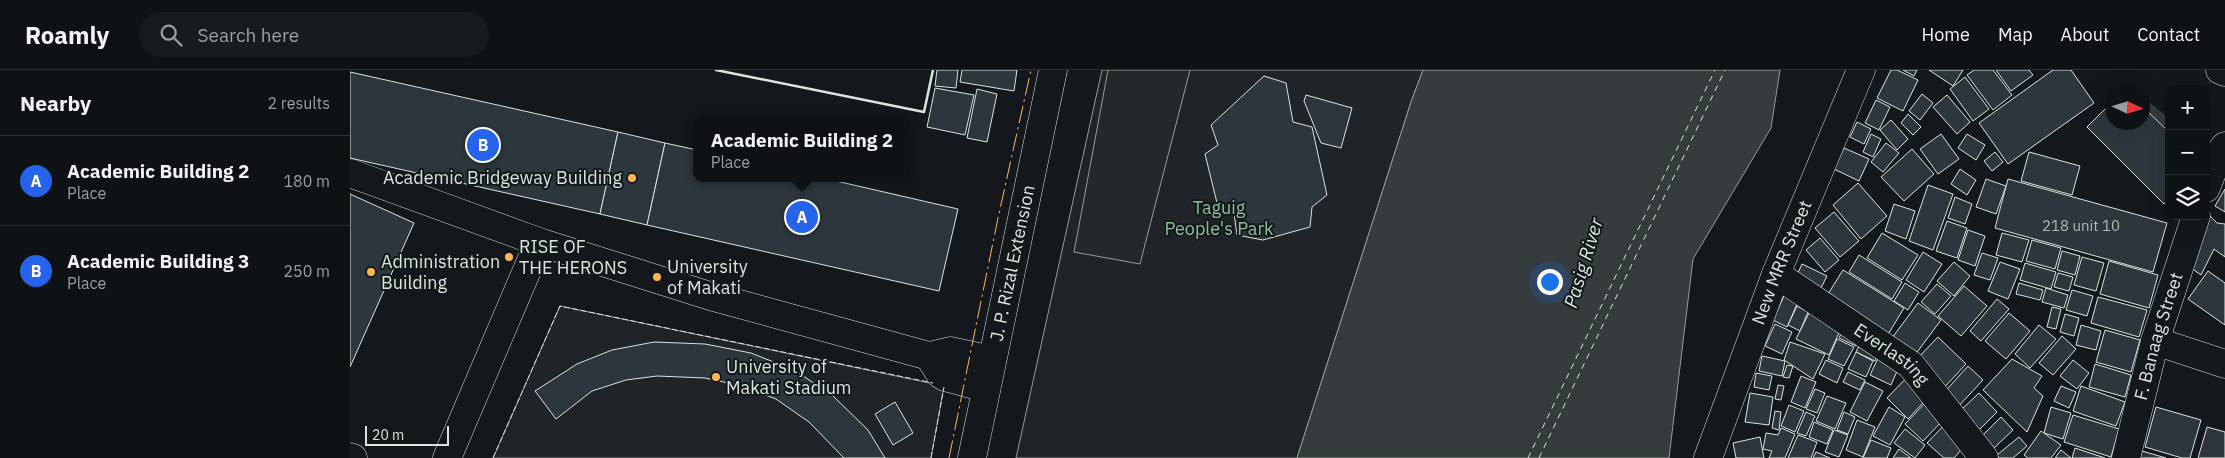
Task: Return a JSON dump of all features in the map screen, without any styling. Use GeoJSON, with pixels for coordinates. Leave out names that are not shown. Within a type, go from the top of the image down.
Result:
{"type":"FeatureCollection","features":[{"type":"Feature","properties":{"kind":"street","name":"J. P. Rizal Extension"},"geometry":{"type":"LineString","coordinates":[[972,458],[1053,70]]}},
{"type":"Feature","properties":{"kind":"street","name":"New MRR Street"},"geometry":{"type":"LineString","coordinates":[[1708,458],[1776,274],[1861,70]]}},
{"type":"Feature","properties":{"kind":"street"},"geometry":{"type":"LineString","coordinates":[[2220,70],[2225,72]]}},
{"type":"Feature","properties":{"kind":"street"},"geometry":{"type":"LineString","coordinates":[[350,174],[539,242],[710,296],[929,356],[950,351],[992,360]]}},
{"type":"Feature","properties":{"kind":"street","name":"F. Banaag Street"},"geometry":{"type":"LineString","coordinates":[[2126,458],[2155,341],[2195,220]]}},
{"type":"Feature","properties":{"kind":"street"},"geometry":{"type":"LineString","coordinates":[[447,458],[539,242]]}},
{"type":"Feature","properties":{"kind":"street","name":"Everlasting"},"geometry":{"type":"LineString","coordinates":[[1776,274],[1911,364],[1984,458]]}},
{"type":"Feature","properties":{"kind":"street"},"geometry":{"type":"LineString","coordinates":[[2155,341],[2225,364]]}},
{"type":"Feature","properties":{"kind":"street"},"geometry":{"type":"LineString","coordinates":[[929,356],[940,374],[986,388]]}},
{"type":"Feature","properties":{"kind":"green space","name":"Taguig People's Park"},"geometry":{"type":"Polygon","coordinates":[[[1102,70],[1423,70],[1411,102],[1297,458],[1016,458],[1102,70]]]}},
{"type":"Feature","properties":{"kind":"green space","name":"University of Makati Stadium"},"geometry":{"type":"Polygon","coordinates":[[[560,306],[944,386],[931,458],[493,458],[560,306]]]}},
{"type":"Feature","properties":{"kind":"shaded area"},"geometry":{"type":"Polygon","coordinates":[[[1108,70],[1190,70],[1140,264],[1074,252],[1108,70]]]}},
{"type":"Feature","properties":{"kind":"water","name":"Pasig River"},"geometry":{"type":"Polygon","coordinates":[[[1423,70],[1780,70],[1771,128],[1693,259],[1669,458],[1297,458],[1411,102],[1423,70]]]}},
{"type":"Feature","properties":{"kind":"building"},"geometry":{"type":"Polygon","coordinates":[[[937,70],[958,70],[956,88],[935,86],[937,70]]]}},
{"type":"Feature","properties":{"kind":"building"},"geometry":{"type":"Polygon","coordinates":[[[962,70],[1017,70],[1014,91],[960,82],[962,70]]]}},
{"type":"Feature","properties":{"kind":"building"},"geometry":{"type":"Polygon","coordinates":[[[1891,70],[1897,70],[1918,80],[1903,111],[1877,98],[1891,70]]]}},
{"type":"Feature","properties":{"kind":"building"},"geometry":{"type":"Polygon","coordinates":[[[1903,70],[1917,70],[1914,76],[1903,70]]]}},
{"type":"Feature","properties":{"kind":"building"},"geometry":{"type":"Polygon","coordinates":[[[1929,70],[1963,70],[1953,86],[1929,70]]]}},
{"type":"Feature","properties":{"kind":"building"},"geometry":{"type":"Polygon","coordinates":[[[1974,70],[1993,70],[2012,95],[1993,110],[1967,75],[1974,70]]]}},
{"type":"Feature","properties":{"kind":"building"},"geometry":{"type":"Polygon","coordinates":[[[1996,70],[2029,70],[2033,75],[2011,91],[1996,70]]]}},
{"type":"Feature","properties":{"kind":"building"},"geometry":{"type":"Polygon","coordinates":[[[2053,70],[2071,70],[2094,103],[2008,164],[1979,123],[2053,70]]]}},
{"type":"Feature","properties":{"kind":"building"},"geometry":{"type":"Polygon","coordinates":[[[350,72],[618,132],[600,214],[350,158],[350,72]]]}},
{"type":"Feature","properties":{"kind":"building"},"geometry":{"type":"Polygon","coordinates":[[[1264,76],[1286,83],[1293,122],[1312,127],[1327,195],[1312,207],[1310,227],[1263,240],[1237,235],[1234,213],[1219,211],[1205,154],[1218,145],[1211,125],[1264,76]]]}},
{"type":"Feature","properties":{"kind":"building"},"geometry":{"type":"Polygon","coordinates":[[[1965,77],[1989,109],[1973,121],[1950,89],[1965,77]]]}},
{"type":"Feature","properties":{"kind":"building"},"geometry":{"type":"Polygon","coordinates":[[[935,88],[974,95],[965,135],[927,127],[935,88]]]}},
{"type":"Feature","properties":{"kind":"building"},"geometry":{"type":"Polygon","coordinates":[[[977,89],[997,94],[987,142],[967,138],[977,89]]]}},
{"type":"Feature","properties":{"kind":"building"},"geometry":{"type":"Polygon","coordinates":[[[1922,94],[1933,103],[1920,120],[1909,111],[1922,94]]]}},
{"type":"Feature","properties":{"kind":"building"},"geometry":{"type":"Polygon","coordinates":[[[1306,95],[1352,108],[1341,148],[1321,143],[1304,101],[1306,95]]]}},
{"type":"Feature","properties":{"kind":"building"},"geometry":{"type":"Polygon","coordinates":[[[1947,95],[1970,122],[1957,134],[1933,107],[1947,95]]]}},
{"type":"Feature","properties":{"kind":"building"},"geometry":{"type":"Polygon","coordinates":[[[1876,100],[1890,107],[1879,130],[1865,123],[1876,100]]]}},
{"type":"Feature","properties":{"kind":"building"},"geometry":{"type":"Polygon","coordinates":[[[2105,109],[2105,130],[2150,130],[2150,114],[2165,128],[2165,203],[2164,204],[2087,127],[2105,109]]]}},
{"type":"Feature","properties":{"kind":"building"},"geometry":{"type":"Polygon","coordinates":[[[1908,114],[1921,127],[1913,135],[1901,123],[1908,114]]]}},
{"type":"Feature","properties":{"kind":"building"},"geometry":{"type":"Polygon","coordinates":[[[1891,120],[1908,139],[1897,150],[1880,130],[1891,120]]]}},
{"type":"Feature","properties":{"kind":"building"},"geometry":{"type":"Polygon","coordinates":[[[1857,122],[1871,129],[1864,144],[1850,137],[1857,122]]]}},
{"type":"Feature","properties":{"kind":"building","name":"Academic Bridgeway Building"},"geometry":{"type":"Polygon","coordinates":[[[618,132],[665,143],[647,225],[600,214],[618,132]]]}},
{"type":"Feature","properties":{"kind":"building"},"geometry":{"type":"Polygon","coordinates":[[[1871,134],[1881,139],[1873,157],[1863,152],[1871,134]]]}},
{"type":"Feature","properties":{"kind":"building"},"geometry":{"type":"Polygon","coordinates":[[[1941,134],[1959,159],[1938,174],[1920,149],[1941,134]]]}},
{"type":"Feature","properties":{"kind":"building"},"geometry":{"type":"Polygon","coordinates":[[[1967,134],[1985,145],[1976,160],[1958,148],[1967,134]]]}},
{"type":"Feature","properties":{"kind":"building"},"geometry":{"type":"Polygon","coordinates":[[[665,143],[693,149],[693,182],[840,182],[958,209],[939,291],[647,225],[665,143]]]}},
{"type":"Feature","properties":{"kind":"building"},"geometry":{"type":"Polygon","coordinates":[[[1886,143],[1899,153],[1883,172],[1871,162],[1886,143]]]}},
{"type":"Feature","properties":{"kind":"building"},"geometry":{"type":"Polygon","coordinates":[[[1844,148],[1869,159],[1859,181],[1834,169],[1844,148]]]}},
{"type":"Feature","properties":{"kind":"building"},"geometry":{"type":"Polygon","coordinates":[[[1912,149],[1934,174],[1904,201],[1881,177],[1912,149]]]}},
{"type":"Feature","properties":{"kind":"building"},"geometry":{"type":"Polygon","coordinates":[[[1995,152],[2003,162],[1992,171],[1984,161],[1995,152]]]}},
{"type":"Feature","properties":{"kind":"building"},"geometry":{"type":"Polygon","coordinates":[[[2029,152],[2080,166],[2072,195],[2021,181],[2029,152]]]}},
{"type":"Feature","properties":{"kind":"building"},"geometry":{"type":"Polygon","coordinates":[[[1960,169],[1976,180],[1967,195],[1951,184],[1960,169]]]}},
{"type":"Feature","properties":{"kind":"building"},"geometry":{"type":"Polygon","coordinates":[[[1986,179],[2006,186],[1996,214],[1976,207],[1986,179]]]}},
{"type":"Feature","properties":{"kind":"building"},"geometry":{"type":"Polygon","coordinates":[[[2008,179],[2167,223],[2153,272],[1995,228],[2008,179]]]}},
{"type":"Feature","properties":{"kind":"building"},"geometry":{"type":"Polygon","coordinates":[[[1858,183],[1887,216],[1861,239],[1833,205],[1858,183]]]}},
{"type":"Feature","properties":{"kind":"building"},"geometry":{"type":"Polygon","coordinates":[[[1928,185],[1953,194],[1933,250],[1909,241],[1928,185]]]}},
{"type":"Feature","properties":{"kind":"building"},"geometry":{"type":"Polygon","coordinates":[[[2225,189],[2225,212],[2215,206],[2225,189]]]}},
{"type":"Feature","properties":{"kind":"building","name":"Administration Building"},"geometry":{"type":"Polygon","coordinates":[[[350,194],[414,223],[350,367],[350,194]]]}},
{"type":"Feature","properties":{"kind":"building"},"geometry":{"type":"Polygon","coordinates":[[[1955,197],[1972,204],[1965,224],[1948,218],[1955,197]]]}},
{"type":"Feature","properties":{"kind":"building"},"geometry":{"type":"Polygon","coordinates":[[[1894,204],[1915,211],[1906,239],[1885,231],[1894,204]]]}},
{"type":"Feature","properties":{"kind":"building"},"geometry":{"type":"Polygon","coordinates":[[[1834,212],[1859,241],[1840,257],[1815,228],[1834,212]]]}},
{"type":"Feature","properties":{"kind":"building"},"geometry":{"type":"Polygon","coordinates":[[[2210,216],[2217,223],[2225,224],[2225,257],[2214,249],[2201,275],[2183,262],[2205,220],[2210,220],[2210,216]]]}},
{"type":"Feature","properties":{"kind":"building"},"geometry":{"type":"Polygon","coordinates":[[[1947,221],[1967,228],[1957,258],[1936,251],[1947,221]]]}},
{"type":"Feature","properties":{"kind":"building"},"geometry":{"type":"Polygon","coordinates":[[[1968,230],[1985,236],[1975,266],[1958,260],[1968,230]]]}},
{"type":"Feature","properties":{"kind":"building"},"geometry":{"type":"Polygon","coordinates":[[[1882,233],[1918,255],[1902,280],[1867,258],[1882,233]]]}},
{"type":"Feature","properties":{"kind":"building"},"geometry":{"type":"Polygon","coordinates":[[[2002,233],[2029,240],[2022,262],[1996,255],[2002,233]]]}},
{"type":"Feature","properties":{"kind":"building"},"geometry":{"type":"Polygon","coordinates":[[[1820,238],[1839,260],[1825,272],[1806,250],[1820,238]]]}},
{"type":"Feature","properties":{"kind":"building"},"geometry":{"type":"Polygon","coordinates":[[[2032,240],[2061,248],[2055,269],[2026,261],[2032,240]]]}},
{"type":"Feature","properties":{"kind":"building"},"geometry":{"type":"Polygon","coordinates":[[[2062,251],[2080,256],[2075,275],[2057,270],[2062,251]]]}},
{"type":"Feature","properties":{"kind":"building"},"geometry":{"type":"Polygon","coordinates":[[[1923,252],[1942,264],[1924,292],[1906,280],[1923,252]]]}},
{"type":"Feature","properties":{"kind":"building"},"geometry":{"type":"Polygon","coordinates":[[[1982,253],[1998,258],[1990,280],[1974,275],[1982,253]]]}},
{"type":"Feature","properties":{"kind":"building"},"geometry":{"type":"Polygon","coordinates":[[[1859,255],[1902,282],[1892,299],[1849,272],[1859,255]]]}},
{"type":"Feature","properties":{"kind":"building"},"geometry":{"type":"Polygon","coordinates":[[[2082,257],[2104,263],[2096,291],[2074,285],[2082,257]]]}},
{"type":"Feature","properties":{"kind":"building"},"geometry":{"type":"Polygon","coordinates":[[[2109,261],[2158,275],[2149,308],[2100,294],[2109,261]]]}},
{"type":"Feature","properties":{"kind":"building"},"geometry":{"type":"Polygon","coordinates":[[[1954,262],[1970,276],[1954,296],[1937,281],[1954,262]]]}},
{"type":"Feature","properties":{"kind":"building"},"geometry":{"type":"Polygon","coordinates":[[[2000,262],[2020,269],[2008,299],[1988,291],[2000,262]]]}},
{"type":"Feature","properties":{"kind":"building"},"geometry":{"type":"Polygon","coordinates":[[[2025,263],[2056,272],[2051,289],[2020,280],[2025,263]]]}},
{"type":"Feature","properties":{"kind":"building"},"geometry":{"type":"Polygon","coordinates":[[[1802,264],[1827,276],[1818,294],[1794,282],[1802,264]]]}},
{"type":"Feature","properties":{"kind":"building"},"geometry":{"type":"Polygon","coordinates":[[[1843,270],[1904,308],[1884,341],[1823,302],[1843,270]]]}},
{"type":"Feature","properties":{"kind":"building"},"geometry":{"type":"Polygon","coordinates":[[[2208,271],[2225,283],[2225,325],[2188,299],[2208,271]]]}},
{"type":"Feature","properties":{"kind":"building"},"geometry":{"type":"Polygon","coordinates":[[[2058,273],[2073,277],[2069,291],[2054,287],[2058,273]]]}},
{"type":"Feature","properties":{"kind":"building"},"geometry":{"type":"Polygon","coordinates":[[[1905,283],[1919,292],[1908,310],[1894,301],[1905,283]]]}},
{"type":"Feature","properties":{"kind":"building"},"geometry":{"type":"Polygon","coordinates":[[[2019,283],[2043,290],[2040,300],[2016,294],[2019,283]]]}},
{"type":"Feature","properties":{"kind":"building"},"geometry":{"type":"Polygon","coordinates":[[[1937,284],[1951,296],[1935,314],[1921,302],[1937,284]]]}},
{"type":"Feature","properties":{"kind":"building"},"geometry":{"type":"Polygon","coordinates":[[[1964,286],[1987,306],[1961,336],[1938,316],[1964,286]]]}},
{"type":"Feature","properties":{"kind":"building"},"geometry":{"type":"Polygon","coordinates":[[[2046,288],[2068,295],[2064,308],[2042,302],[2046,288]]]}},
{"type":"Feature","properties":{"kind":"building"},"geometry":{"type":"Polygon","coordinates":[[[2072,290],[2093,296],[2087,316],[2066,310],[2072,290]]]}},
{"type":"Feature","properties":{"kind":"building"},"geometry":{"type":"Polygon","coordinates":[[[1784,296],[1798,302],[1787,327],[1773,320],[1784,296]]]}},
{"type":"Feature","properties":{"kind":"building"},"geometry":{"type":"Polygon","coordinates":[[[2098,297],[2147,310],[2139,337],[2091,323],[2098,297]]]}},
{"type":"Feature","properties":{"kind":"building"},"geometry":{"type":"Polygon","coordinates":[[[1997,299],[2009,309],[1981,341],[1970,331],[1997,299]]]}},
{"type":"Feature","properties":{"kind":"building"},"geometry":{"type":"Polygon","coordinates":[[[1918,303],[1941,320],[1912,359],[1889,342],[1918,303]]]}},
{"type":"Feature","properties":{"kind":"building"},"geometry":{"type":"Polygon","coordinates":[[[1797,306],[1808,312],[1800,331],[1788,325],[1797,306]]]}},
{"type":"Feature","properties":{"kind":"building"},"geometry":{"type":"Polygon","coordinates":[[[2052,307],[2061,309],[2056,329],[2047,327],[2052,307]]]}},
{"type":"Feature","properties":{"kind":"building"},"geometry":{"type":"Polygon","coordinates":[[[1810,311],[1842,326],[1829,355],[1796,339],[1810,311]]]}},
{"type":"Feature","properties":{"kind":"building"},"geometry":{"type":"Polygon","coordinates":[[[2009,313],[2030,331],[2006,359],[1985,341],[2009,313]]]}},
{"type":"Feature","properties":{"kind":"building"},"geometry":{"type":"Polygon","coordinates":[[[2065,314],[2079,318],[2074,336],[2060,332],[2065,314]]]}},
{"type":"Feature","properties":{"kind":"building"},"geometry":{"type":"Polygon","coordinates":[[[1775,324],[1792,332],[1782,354],[1765,346],[1775,324]]]}},
{"type":"Feature","properties":{"kind":"building"},"geometry":{"type":"Polygon","coordinates":[[[2039,325],[2056,339],[2030,368],[2015,354],[2039,325]]]}},
{"type":"Feature","properties":{"kind":"building"},"geometry":{"type":"Polygon","coordinates":[[[2081,325],[2101,331],[2096,350],[2076,345],[2081,325]]]}},
{"type":"Feature","properties":{"kind":"building"},"geometry":{"type":"Polygon","coordinates":[[[1844,327],[1861,335],[1856,346],[1839,338],[1844,327]]]}},
{"type":"Feature","properties":{"kind":"building"},"geometry":{"type":"Polygon","coordinates":[[[2105,330],[2140,340],[2131,372],[2096,362],[2105,330]]]}},
{"type":"Feature","properties":{"kind":"building"},"geometry":{"type":"Polygon","coordinates":[[[2062,336],[2076,349],[2053,375],[2039,363],[2062,336]]]}},
{"type":"Feature","properties":{"kind":"building"},"geometry":{"type":"Polygon","coordinates":[[[1938,337],[1966,364],[1941,391],[1913,363],[1938,337]]]}},
{"type":"Feature","properties":{"kind":"building"},"geometry":{"type":"Polygon","coordinates":[[[1863,338],[1881,347],[1875,361],[1856,352],[1863,338]]]}},
{"type":"Feature","properties":{"kind":"building"},"geometry":{"type":"Polygon","coordinates":[[[1837,339],[1854,347],[1844,366],[1828,359],[1837,339]]]}},
{"type":"Feature","properties":{"kind":"building"},"geometry":{"type":"Polygon","coordinates":[[[654,342],[705,344],[751,353],[794,370],[832,395],[868,430],[885,458],[844,458],[809,422],[776,399],[742,386],[705,378],[657,376],[626,380],[592,391],[556,419],[535,391],[577,364],[612,350],[654,342]]]}},
{"type":"Feature","properties":{"kind":"building"},"geometry":{"type":"Polygon","coordinates":[[[1790,342],[1825,354],[1813,379],[1784,360],[1790,342]]]}},
{"type":"Feature","properties":{"kind":"building"},"geometry":{"type":"Polygon","coordinates":[[[1856,352],[1873,361],[1866,377],[1848,369],[1856,352]]]}},
{"type":"Feature","properties":{"kind":"building"},"geometry":{"type":"Polygon","coordinates":[[[1881,352],[1901,362],[1891,385],[1870,375],[1881,352]]]}},
{"type":"Feature","properties":{"kind":"building"},"geometry":{"type":"Polygon","coordinates":[[[1762,356],[1785,361],[1782,376],[1759,371],[1762,356]]]}},
{"type":"Feature","properties":{"kind":"building"},"geometry":{"type":"Polygon","coordinates":[[[2012,359],[2042,376],[2034,388],[2043,396],[2027,432],[1983,390],[2012,359]]]}},
{"type":"Feature","properties":{"kind":"building"},"geometry":{"type":"Polygon","coordinates":[[[1826,360],[1843,368],[1837,383],[1819,374],[1826,360]]]}},
{"type":"Feature","properties":{"kind":"building"},"geometry":{"type":"Polygon","coordinates":[[[2073,360],[2089,373],[2077,389],[2060,376],[2073,360]]]}},
{"type":"Feature","properties":{"kind":"building"},"geometry":{"type":"Polygon","coordinates":[[[2095,364],[2131,375],[2125,397],[2089,387],[2095,364]]]}},
{"type":"Feature","properties":{"kind":"building"},"geometry":{"type":"Polygon","coordinates":[[[1787,365],[1793,366],[1789,378],[1783,377],[1787,365]]]}},
{"type":"Feature","properties":{"kind":"building"},"geometry":{"type":"Polygon","coordinates":[[[1968,366],[1983,380],[1955,410],[1941,396],[1968,366]]]}},
{"type":"Feature","properties":{"kind":"building"},"geometry":{"type":"Polygon","coordinates":[[[1848,372],[1865,380],[1860,390],[1843,382],[1848,372]]]}},
{"type":"Feature","properties":{"kind":"building"},"geometry":{"type":"Polygon","coordinates":[[[1756,373],[1772,376],[1769,390],[1754,387],[1756,373]]]}},
{"type":"Feature","properties":{"kind":"building"},"geometry":{"type":"Polygon","coordinates":[[[1911,373],[1932,393],[1908,419],[1887,398],[1911,373]]]}},
{"type":"Feature","properties":{"kind":"building"},"geometry":{"type":"Polygon","coordinates":[[[1801,376],[1816,382],[1805,408],[1791,402],[1801,376]]]}},
{"type":"Feature","properties":{"kind":"building"},"geometry":{"type":"Polygon","coordinates":[[[1865,382],[1883,391],[1867,421],[1850,412],[1865,382]]]}},
{"type":"Feature","properties":{"kind":"building"},"geometry":{"type":"Polygon","coordinates":[[[1778,385],[1784,386],[1781,400],[1775,399],[1778,385]]]}},
{"type":"Feature","properties":{"kind":"building"},"geometry":{"type":"Polygon","coordinates":[[[2061,386],[2076,392],[2069,408],[2054,401],[2061,386]]]}},
{"type":"Feature","properties":{"kind":"building"},"geometry":{"type":"Polygon","coordinates":[[[2081,386],[2125,402],[2116,426],[2073,411],[2081,386]]]}},
{"type":"Feature","properties":{"kind":"building"},"geometry":{"type":"Polygon","coordinates":[[[1815,389],[1825,393],[1817,413],[1806,409],[1815,389]]]}},
{"type":"Feature","properties":{"kind":"building"},"geometry":{"type":"Polygon","coordinates":[[[1750,393],[1773,397],[1769,425],[1745,422],[1750,393]]]}},
{"type":"Feature","properties":{"kind":"building"},"geometry":{"type":"Polygon","coordinates":[[[1979,393],[1997,412],[1977,432],[1959,412],[1979,393]]]}},
{"type":"Feature","properties":{"kind":"building"},"geometry":{"type":"Polygon","coordinates":[[[1827,396],[1846,403],[1835,429],[1816,421],[1827,396]]]}},
{"type":"Feature","properties":{"kind":"building"},"geometry":{"type":"Polygon","coordinates":[[[1931,397],[1948,415],[1923,441],[1905,424],[1931,397]]]}},
{"type":"Feature","properties":{"kind":"building"},"geometry":{"type":"Polygon","coordinates":[[[895,402],[913,433],[893,445],[875,414],[895,402]]]}},
{"type":"Feature","properties":{"kind":"building"},"geometry":{"type":"Polygon","coordinates":[[[1789,405],[1804,411],[1795,432],[1781,426],[1789,405]]]}},
{"type":"Feature","properties":{"kind":"building"},"geometry":{"type":"Polygon","coordinates":[[[1889,407],[1905,417],[1890,445],[1873,436],[1889,407]]]}},
{"type":"Feature","properties":{"kind":"building"},"geometry":{"type":"Polygon","coordinates":[[[2051,407],[2071,413],[2063,439],[2044,433],[2051,407]]]}},
{"type":"Feature","properties":{"kind":"building"},"geometry":{"type":"Polygon","coordinates":[[[2156,407],[2201,420],[2190,458],[2182,458],[2145,447],[2156,407]]]}},
{"type":"Feature","properties":{"kind":"building"},"geometry":{"type":"Polygon","coordinates":[[[1775,411],[1781,412],[1779,430],[1772,428],[1775,411]]]}},
{"type":"Feature","properties":{"kind":"building"},"geometry":{"type":"Polygon","coordinates":[[[1806,412],[1815,416],[1806,436],[1797,433],[1806,412]]]}},
{"type":"Feature","properties":{"kind":"building"},"geometry":{"type":"Polygon","coordinates":[[[1844,412],[1855,417],[1848,434],[1837,430],[1844,412]]]}},
{"type":"Feature","properties":{"kind":"building"},"geometry":{"type":"Polygon","coordinates":[[[2073,415],[2119,429],[2111,457],[2064,442],[2073,415]]]}},
{"type":"Feature","properties":{"kind":"building"},"geometry":{"type":"Polygon","coordinates":[[[2001,417],[2013,430],[1994,448],[1983,435],[2001,417]]]}},
{"type":"Feature","properties":{"kind":"building"},"geometry":{"type":"Polygon","coordinates":[[[1857,420],[1875,427],[1863,457],[1846,450],[1857,420]]]}},
{"type":"Feature","properties":{"kind":"building"},"geometry":{"type":"Polygon","coordinates":[[[1814,422],[1833,430],[1827,444],[1809,437],[1814,422]]]}},
{"type":"Feature","properties":{"kind":"building"},"geometry":{"type":"Polygon","coordinates":[[[1946,423],[1968,442],[1954,458],[1944,458],[1927,443],[1946,423]]]}},
{"type":"Feature","properties":{"kind":"building"},"geometry":{"type":"Polygon","coordinates":[[[2207,427],[2225,432],[2225,458],[2198,458],[2207,427]]]}},
{"type":"Feature","properties":{"kind":"building"},"geometry":{"type":"Polygon","coordinates":[[[1781,428],[1795,434],[1785,458],[1769,458],[1772,451],[1763,449],[1766,433],[1778,435],[1781,428]]]}},
{"type":"Feature","properties":{"kind":"building"},"geometry":{"type":"Polygon","coordinates":[[[1905,429],[1925,445],[1915,458],[1894,443],[1905,429]]]}},
{"type":"Feature","properties":{"kind":"building"},"geometry":{"type":"Polygon","coordinates":[[[1834,430],[1848,435],[1839,457],[1825,452],[1834,430]]]}},
{"type":"Feature","properties":{"kind":"building"},"geometry":{"type":"Polygon","coordinates":[[[2041,431],[2061,445],[2051,458],[2028,458],[2024,455],[2041,431]]]}},
{"type":"Feature","properties":{"kind":"building"},"geometry":{"type":"Polygon","coordinates":[[[1798,435],[1817,442],[1811,458],[1788,458],[1798,435]]]}},
{"type":"Feature","properties":{"kind":"building"},"geometry":{"type":"Polygon","coordinates":[[[1760,437],[1764,458],[1736,458],[1733,443],[1760,437]]]}},
{"type":"Feature","properties":{"kind":"building"},"geometry":{"type":"Polygon","coordinates":[[[2019,437],[2027,446],[2013,458],[1999,458],[1997,455],[2019,437]]]}},
{"type":"Feature","properties":{"kind":"building"},"geometry":{"type":"Polygon","coordinates":[[[1871,440],[1891,448],[1887,458],[1863,458],[1871,440]]]}},
{"type":"Feature","properties":{"kind":"building"},"geometry":{"type":"Polygon","coordinates":[[[2075,448],[2105,458],[2072,458],[2075,448]]]}},
{"type":"Feature","properties":{"kind":"building"},"geometry":{"type":"Polygon","coordinates":[[[1899,449],[1911,458],[1893,458],[1899,449]]]}},
{"type":"Feature","properties":{"kind":"building"},"geometry":{"type":"Polygon","coordinates":[[[2061,450],[2071,458],[2055,458],[2061,450]]]}},
{"type":"Feature","properties":{"kind":"building"},"geometry":{"type":"Polygon","coordinates":[[[2142,451],[2166,458],[2140,458],[2142,451]]]}},
{"type":"Feature","properties":{"kind":"building"},"geometry":{"type":"Polygon","coordinates":[[[1816,452],[1830,458],[1813,458],[1816,452]]]}},
{"type":"Feature","properties":{"kind":"waterway"},"geometry":{"type":"LineString","coordinates":[[2150,109],[2165,121]]}},
{"type":"Feature","properties":{"kind":"ferry route"},"geometry":{"type":"LineString","coordinates":[[1528,458],[1715,70]]}},
{"type":"Feature","properties":{"kind":"ferry route"},"geometry":{"type":"LineString","coordinates":[[1539,458],[1725,70]]}},
{"type":"Feature","properties":{"kind":"fence"},"geometry":{"type":"LineString","coordinates":[[493,458],[560,306],[933,383]]}},
{"type":"Feature","properties":{"kind":"fence"},"geometry":{"type":"LineString","coordinates":[[931,458],[944,387]]}},
{"type":"Feature","properties":{"kind":"wall"},"geometry":{"type":"LineString","coordinates":[[716,70],[924,112],[933,70]]}},
{"type":"Feature","properties":{"kind":"power"},"geometry":{"type":"LineString","coordinates":[[949,458],[998,218],[1031,70]]}},
{"type":"Feature","properties":{"kind":"place","name":"Academic Building 3"},"geometry":{"type":"Point","coordinates":[483,145]}},
{"type":"Feature","properties":{"kind":"place","name":"Academic Bridgeway Building"},"geometry":{"type":"Point","coordinates":[632,178]}},
{"type":"Feature","properties":{"kind":"place","name":"Academic Building 2"},"geometry":{"type":"Point","coordinates":[802,217]}},
{"type":"Feature","properties":{"kind":"place","name":"RISE OF THE HERONS"},"geometry":{"type":"Point","coordinates":[509,257]}},
{"type":"Feature","properties":{"kind":"place","name":"Administration Building"},"geometry":{"type":"Point","coordinates":[371,272]}},
{"type":"Feature","properties":{"kind":"place","name":"University of Makati"},"geometry":{"type":"Point","coordinates":[657,277]}},
{"type":"Feature","properties":{"kind":"place","name":"University of Makati Stadium"},"geometry":{"type":"Point","coordinates":[716,377]}}]}
